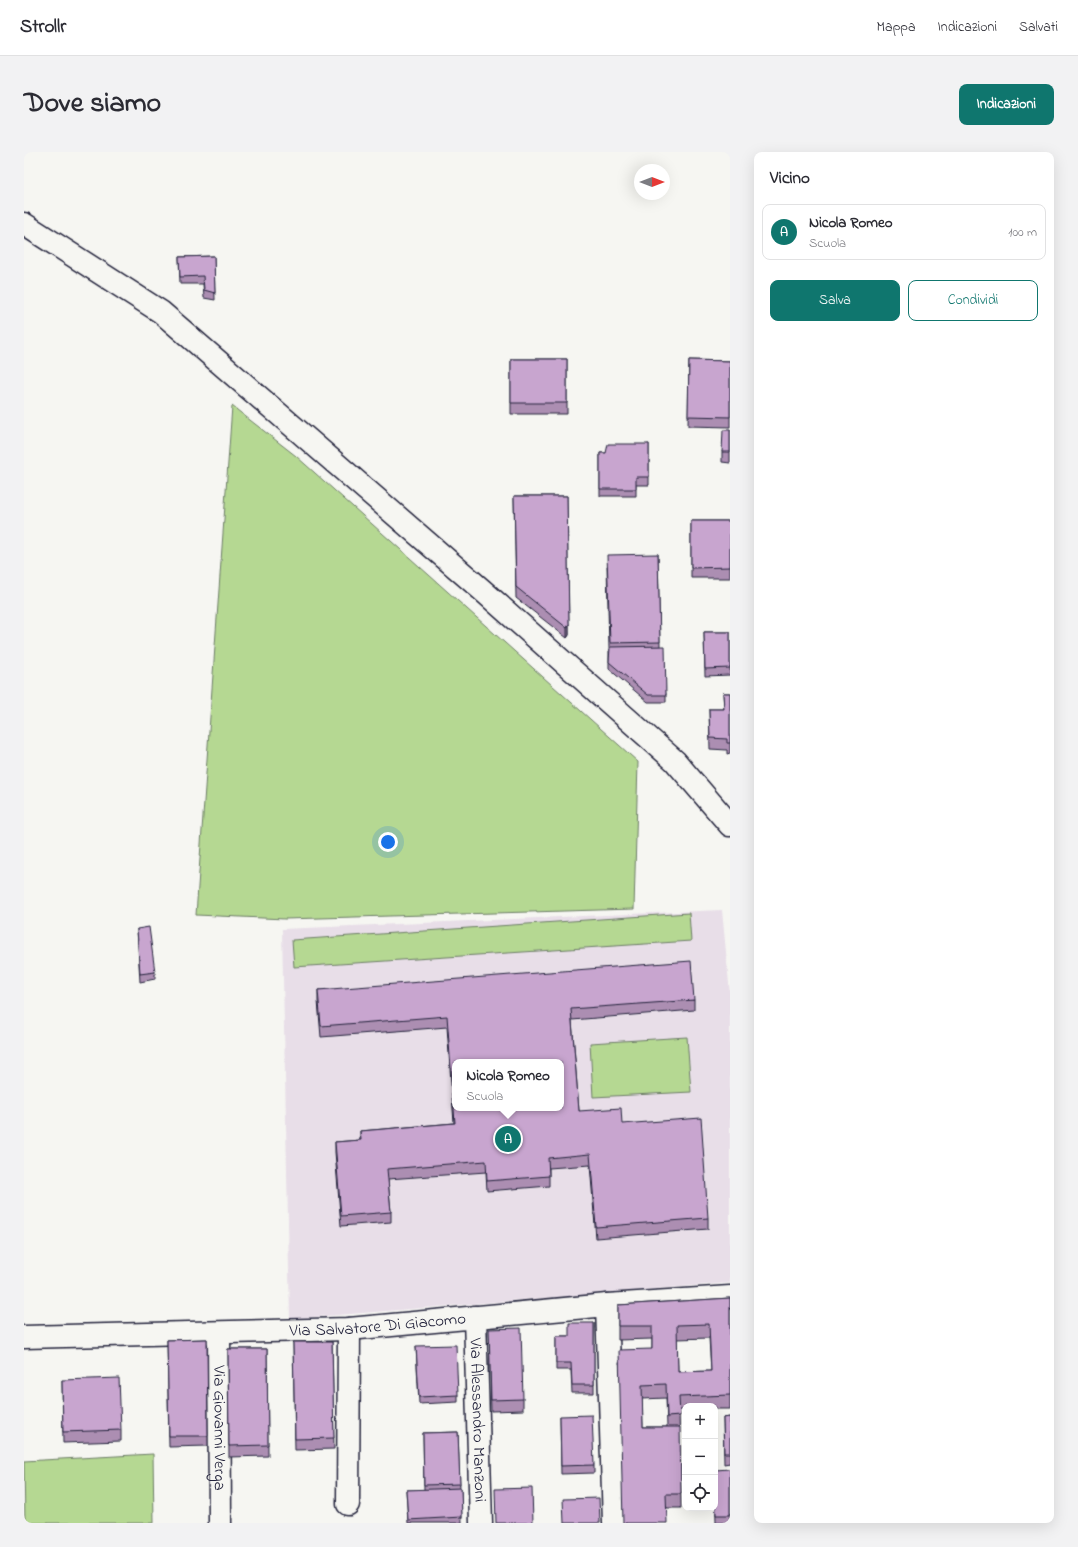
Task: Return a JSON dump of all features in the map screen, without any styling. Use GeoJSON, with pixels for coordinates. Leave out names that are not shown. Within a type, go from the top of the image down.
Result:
{"type":"FeatureCollection","features":[{"type":"Feature","properties":{"kind":"street"},"geometry":{"type":"LineString","coordinates":[[24,224],[161,312],[482,590],[675,761],[730,825]]}},
{"type":"Feature","properties":{"kind":"street","name":"Via Salvatore Di Giacomo"},"geometry":{"type":"LineString","coordinates":[[24,1337],[349,1329],[607,1305],[730,1297]]}},
{"type":"Feature","properties":{"kind":"street"},"geometry":{"type":"LineString","coordinates":[[607,1305],[614,1523]]}},
{"type":"Feature","properties":{"kind":"street","name":"Via Alessandro Manzoni"},"geometry":{"type":"LineString","coordinates":[[475,1317],[481,1523]]}},
{"type":"Feature","properties":{"kind":"street"},"geometry":{"type":"LineString","coordinates":[[348,1504],[349,1329]]}},
{"type":"Feature","properties":{"kind":"street","name":"Via Giovanni Verga"},"geometry":{"type":"LineString","coordinates":[[219,1333],[220,1523]]}},
{"type":"Feature","properties":{"kind":"shaded area"},"geometry":{"type":"Polygon","coordinates":[[[722,910],[730,994],[730,1283],[290,1319],[282,929],[722,910]]]}},
{"type":"Feature","properties":{"kind":"green space"},"geometry":{"type":"Polygon","coordinates":[[[232,406],[296,456],[638,762],[634,909],[285,919],[196,915],[232,406]]]}},
{"type":"Feature","properties":{"kind":"green space"},"geometry":{"type":"Polygon","coordinates":[[[689,913],[691,941],[294,967],[292,940],[689,913]]]}},
{"type":"Feature","properties":{"kind":"green space"},"geometry":{"type":"Polygon","coordinates":[[[687,1037],[691,1092],[593,1097],[590,1043],[687,1037]]]}},
{"type":"Feature","properties":{"kind":"green space"},"geometry":{"type":"Polygon","coordinates":[[[153,1454],[154,1523],[25,1523],[24,1461],[153,1454]]]}},
{"type":"Feature","properties":{"kind":"building"},"geometry":{"type":"Polygon","coordinates":[[[214,256],[215,293],[204,290],[203,276],[180,277],[179,257],[214,256]]]}},
{"type":"Feature","properties":{"kind":"building"},"geometry":{"type":"Polygon","coordinates":[[[511,359],[567,359],[567,403],[511,403],[511,359]]]}},
{"type":"Feature","properties":{"kind":"building"},"geometry":{"type":"Polygon","coordinates":[[[689,360],[730,361],[730,417],[688,416],[689,360]]]}},
{"type":"Feature","properties":{"kind":"building"},"geometry":{"type":"Polygon","coordinates":[[[723,430],[730,430],[730,452],[722,452],[723,430]]]}},
{"type":"Feature","properties":{"kind":"building"},"geometry":{"type":"Polygon","coordinates":[[[608,444],[649,444],[649,477],[636,477],[636,489],[600,489],[600,453],[606,453],[608,444]]]}},
{"type":"Feature","properties":{"kind":"building"},"geometry":{"type":"Polygon","coordinates":[[[514,496],[567,496],[569,624],[567,628],[516,587],[514,496]]]}},
{"type":"Feature","properties":{"kind":"building"},"geometry":{"type":"Polygon","coordinates":[[[691,521],[730,521],[730,567],[691,568],[691,521]]]}},
{"type":"Feature","properties":{"kind":"building"},"geometry":{"type":"Polygon","coordinates":[[[658,554],[660,642],[610,643],[607,555],[658,554]]]}},
{"type":"Feature","properties":{"kind":"building"},"geometry":{"type":"Polygon","coordinates":[[[704,632],[730,632],[730,668],[705,669],[704,632]]]}},
{"type":"Feature","properties":{"kind":"building"},"geometry":{"type":"Polygon","coordinates":[[[665,646],[666,695],[648,695],[609,662],[610,647],[665,646]]]}},
{"type":"Feature","properties":{"kind":"building"},"geometry":{"type":"Polygon","coordinates":[[[723,693],[730,693],[730,743],[727,743],[727,739],[710,738],[709,709],[724,709],[723,693]]]}},
{"type":"Feature","properties":{"kind":"building"},"geometry":{"type":"Polygon","coordinates":[[[149,927],[155,972],[140,974],[137,929],[149,927]]]}},
{"type":"Feature","properties":{"kind":"building"},"geometry":{"type":"Polygon","coordinates":[[[691,961],[694,1000],[571,1009],[579,1111],[621,1108],[622,1124],[701,1118],[708,1218],[596,1227],[590,1154],[548,1158],[549,1176],[487,1181],[486,1161],[387,1169],[391,1212],[341,1216],[335,1142],[361,1140],[360,1131],[455,1123],[454,1111],[564,1111],[564,1059],[452,1059],[452,1083],[447,1016],[321,1026],[318,990],[691,961]]]}},
{"type":"Feature","properties":{"kind":"building"},"geometry":{"type":"Polygon","coordinates":[[[730,1298],[730,1395],[679,1397],[680,1416],[667,1417],[666,1384],[642,1385],[643,1427],[680,1427],[681,1494],[666,1494],[667,1523],[623,1523],[619,1350],[652,1349],[652,1326],[618,1326],[618,1305],[730,1298]],[[709,1324],[677,1325],[678,1372],[711,1371],[709,1324]]]}},
{"type":"Feature","properties":{"kind":"building"},"geometry":{"type":"Polygon","coordinates":[[[569,1323],[594,1323],[594,1385],[572,1385],[571,1363],[556,1363],[556,1336],[569,1336],[569,1323]]]}},
{"type":"Feature","properties":{"kind":"building"},"geometry":{"type":"Polygon","coordinates":[[[521,1328],[523,1399],[491,1400],[489,1329],[521,1328]]]}},
{"type":"Feature","properties":{"kind":"building"},"geometry":{"type":"Polygon","coordinates":[[[207,1339],[208,1436],[169,1436],[167,1340],[207,1339]]]}},
{"type":"Feature","properties":{"kind":"building"},"geometry":{"type":"Polygon","coordinates":[[[293,1342],[332,1342],[334,1438],[295,1439],[293,1342]]]}},
{"type":"Feature","properties":{"kind":"building"},"geometry":{"type":"Polygon","coordinates":[[[456,1345],[458,1395],[419,1397],[416,1346],[456,1345]]]}},
{"type":"Feature","properties":{"kind":"building"},"geometry":{"type":"Polygon","coordinates":[[[228,1349],[267,1349],[268,1445],[229,1446],[228,1349]]]}},
{"type":"Feature","properties":{"kind":"building"},"geometry":{"type":"Polygon","coordinates":[[[119,1378],[121,1430],[63,1432],[62,1380],[119,1378]]]}},
{"type":"Feature","properties":{"kind":"building"},"geometry":{"type":"Polygon","coordinates":[[[592,1415],[594,1465],[561,1466],[560,1416],[592,1415]]]}},
{"type":"Feature","properties":{"kind":"building"},"geometry":{"type":"Polygon","coordinates":[[[730,1417],[730,1453],[724,1453],[723,1418],[730,1417]]]}},
{"type":"Feature","properties":{"kind":"building"},"geometry":{"type":"Polygon","coordinates":[[[458,1432],[460,1484],[424,1485],[423,1433],[458,1432]]]}},
{"type":"Feature","properties":{"kind":"building"},"geometry":{"type":"Polygon","coordinates":[[[730,1469],[730,1515],[716,1515],[716,1511],[718,1511],[718,1470],[730,1469]]]}},
{"type":"Feature","properties":{"kind":"building"},"geometry":{"type":"Polygon","coordinates":[[[461,1488],[462,1517],[408,1520],[406,1490],[461,1488]]]}},
{"type":"Feature","properties":{"kind":"building"},"geometry":{"type":"Polygon","coordinates":[[[532,1488],[533,1523],[496,1523],[495,1489],[532,1488]]]}},
{"type":"Feature","properties":{"kind":"building"},"geometry":{"type":"Polygon","coordinates":[[[599,1498],[600,1523],[564,1523],[563,1499],[599,1498]]]}},
{"type":"Feature","properties":{"kind":"place","name":"Nicola Romeo"},"geometry":{"type":"Point","coordinates":[508,1139]}}]}
